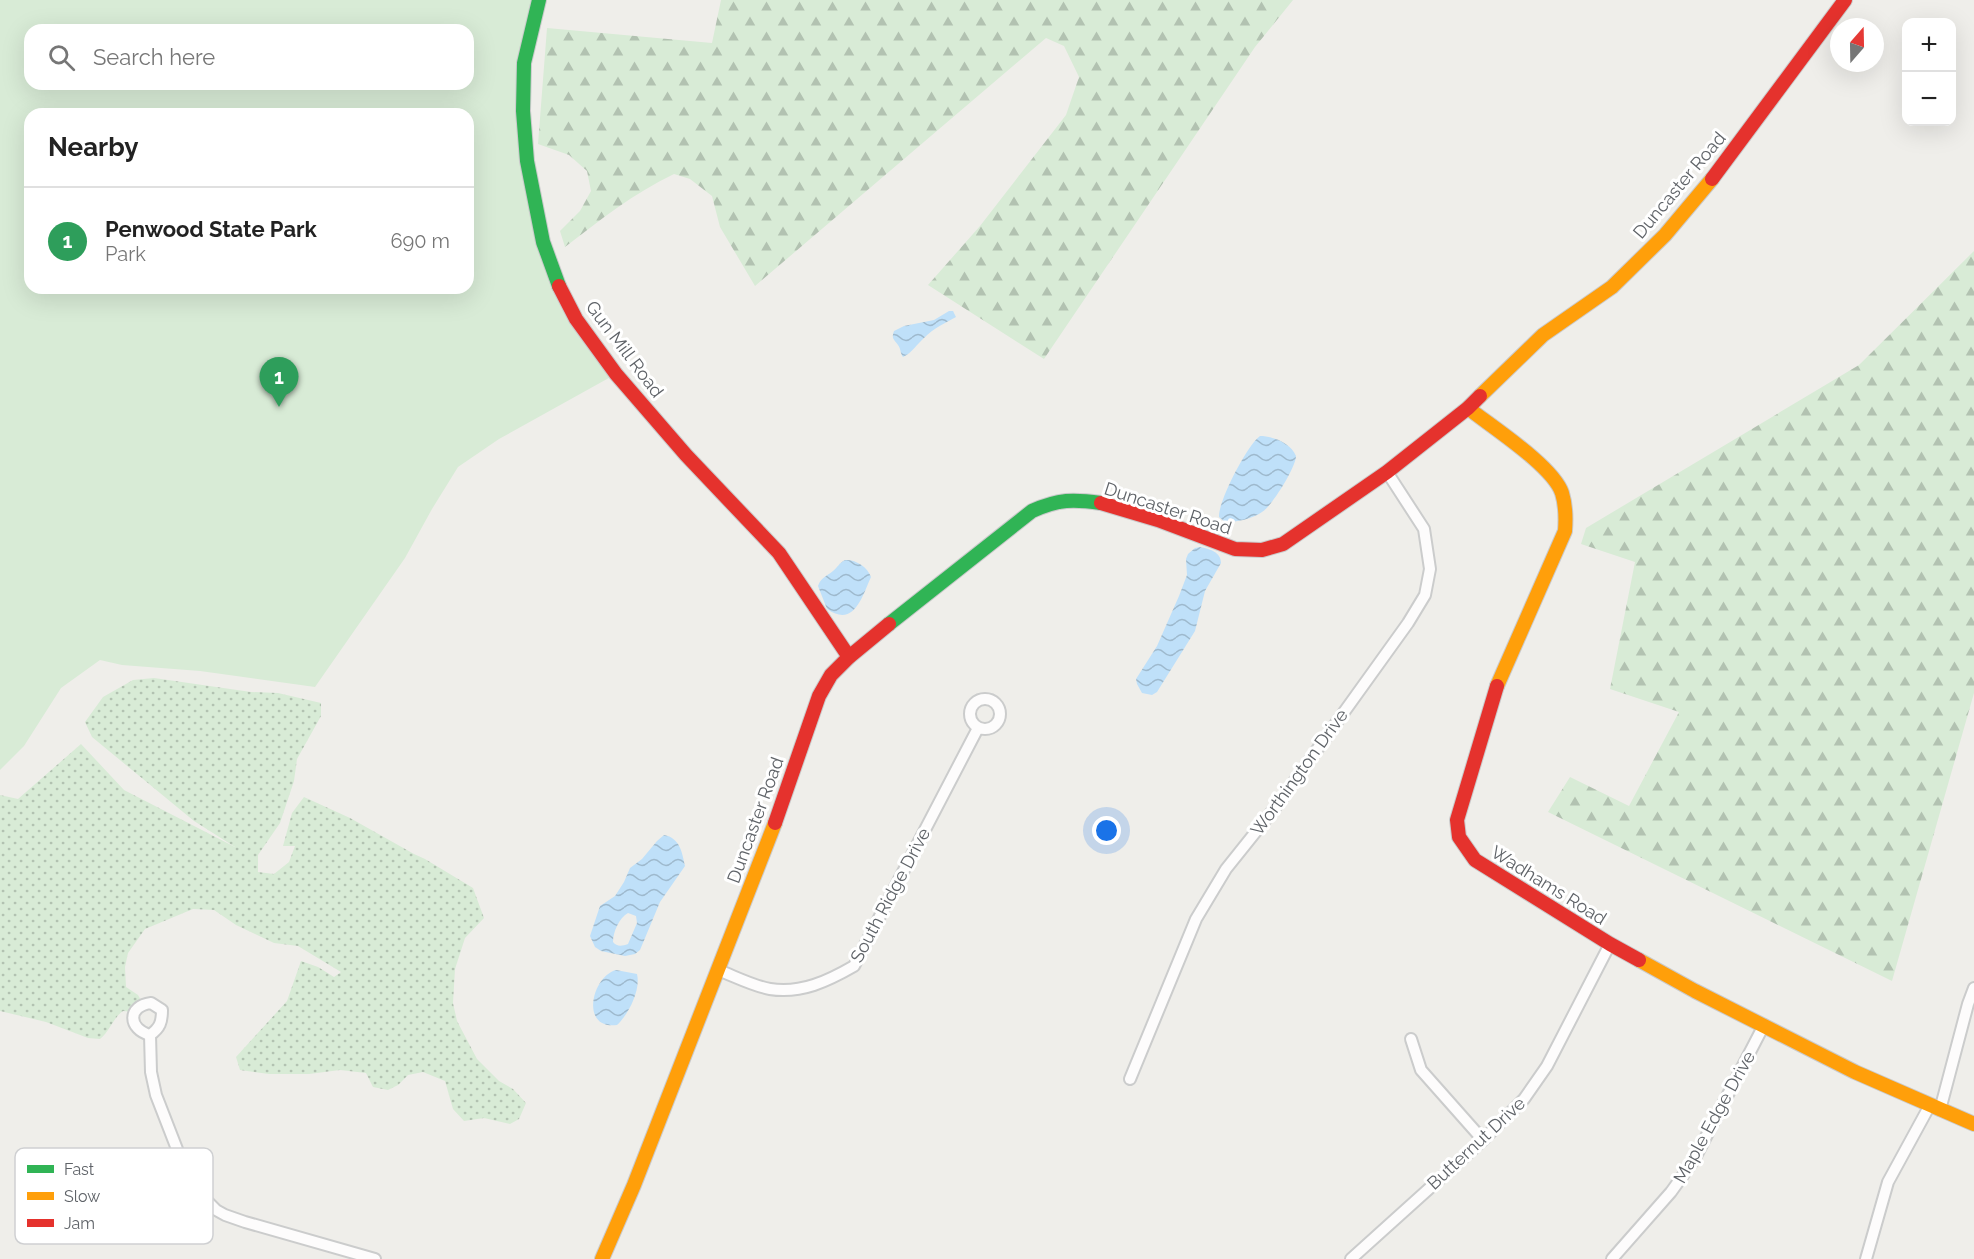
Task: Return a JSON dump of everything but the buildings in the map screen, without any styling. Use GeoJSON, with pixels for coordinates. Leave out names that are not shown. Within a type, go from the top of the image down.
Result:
{"type":"FeatureCollection","features":[{"type":"Feature","properties":{"kind":"street","name":"Gun Mill Road"},"geometry":{"type":"LineString","coordinates":[[539,0],[526,50],[523,111],[528,160],[543,242],[558,282],[576,319],[616,374],[686,455],[779,553],[849,657]]}},
{"type":"Feature","properties":{"kind":"street","name":"Duncaster Road"},"geometry":{"type":"LineString","coordinates":[[602,1259],[634,1185],[770,837],[819,696],[831,675],[849,657],[912,605],[1032,511],[1053,502],[1078,500],[1105,503],[1234,549],[1262,550],[1283,544],[1387,472],[1468,408],[1544,334],[1612,287],[1665,235],[1709,183],[1845,0]]}},
{"type":"Feature","properties":{"kind":"street","name":"Wadhams Road"},"geometry":{"type":"LineString","coordinates":[[1468,408],[1532,458],[1555,480],[1562,493],[1566,522],[1497,684],[1462,800],[1457,820],[1459,837],[1475,860],[1610,944],[1695,991],[1855,1072],[1974,1124]]}},
{"type":"Feature","properties":{"kind":"street","name":"Worthington Drive"},"geometry":{"type":"LineString","coordinates":[[1130,1079],[1196,920],[1226,869],[1278,804],[1408,623],[1425,595],[1430,570],[1424,529],[1387,472]]}},
{"type":"Feature","properties":{"kind":"street","name":"South Ridge Drive"},"geometry":{"type":"LineString","coordinates":[[718,970],[770,989],[803,989],[834,978],[854,966],[978,728]]}},
{"type":"Feature","properties":{"kind":"street","name":"Butternut Drive"},"geometry":{"type":"LineString","coordinates":[[1351,1259],[1483,1140],[1534,1087],[1610,944]]}},
{"type":"Feature","properties":{"kind":"street"},"geometry":{"type":"LineString","coordinates":[[1866,1259],[1888,1182],[1935,1107],[1955,1059],[1974,988]]}},
{"type":"Feature","properties":{"kind":"street","name":"Maple Edge Drive"},"geometry":{"type":"LineString","coordinates":[[1612,1259],[1683,1177],[1764,1025]]}},
{"type":"Feature","properties":{"kind":"street"},"geometry":{"type":"LineString","coordinates":[[150,1035],[151,1072],[156,1095],[177,1148]]}},
{"type":"Feature","properties":{"kind":"street"},"geometry":{"type":"LineString","coordinates":[[1411,1039],[1420,1070],[1483,1140]]}},
{"type":"Feature","properties":{"kind":"street"},"geometry":{"type":"LineString","coordinates":[[213,1205],[225,1215],[375,1259]]}},
{"type":"Feature","properties":{"kind":"green space"},"geometry":{"type":"Polygon","coordinates":[[[0,0],[539,0],[523,111],[557,282],[616,374],[499,439],[458,467],[405,558],[315,687],[200,671],[122,665],[100,660],[61,688],[24,746],[0,770],[0,0]]]}},
{"type":"Feature","properties":{"kind":"green space"},"geometry":{"type":"Polygon","coordinates":[[[721,0],[1293,0],[1255,47],[1044,359],[928,285],[980,226],[1066,115],[1079,77],[1064,46],[1046,38],[755,286],[720,227],[712,196],[690,179],[674,174],[631,198],[565,247],[560,231],[580,211],[591,191],[587,171],[569,155],[538,144],[547,28],[712,43],[721,0]]]}},
{"type":"Feature","properties":{"kind":"green space"},"geometry":{"type":"Polygon","coordinates":[[[1974,251],[1974,693],[1892,981],[1548,812],[1570,777],[1629,806],[1679,712],[1610,689],[1635,562],[1581,544],[1586,528],[1859,365],[1974,251]]]}},
{"type":"Feature","properties":{"kind":"green space"},"geometry":{"type":"Polygon","coordinates":[[[154,678],[251,692],[278,693],[321,703],[321,716],[297,759],[294,781],[280,823],[258,855],[258,872],[274,874],[289,862],[295,846],[283,846],[292,813],[304,797],[350,818],[473,888],[484,918],[465,938],[455,969],[453,1003],[457,1021],[477,1059],[526,1103],[519,1119],[510,1124],[484,1118],[464,1121],[453,1109],[445,1081],[423,1072],[408,1075],[398,1085],[388,1090],[373,1087],[366,1073],[340,1070],[309,1074],[269,1074],[240,1070],[236,1057],[287,1001],[301,961],[318,967],[334,977],[341,972],[298,946],[274,943],[236,925],[214,910],[193,909],[145,929],[128,953],[125,967],[126,987],[138,995],[143,1004],[134,1012],[123,1011],[100,1039],[88,1038],[46,1022],[0,1011],[0,795],[18,799],[81,744],[124,790],[235,847],[194,821],[92,737],[85,722],[103,697],[133,680],[154,678]]]}},
{"type":"Feature","properties":{"kind":"water"},"geometry":{"type":"Polygon","coordinates":[[[953,311],[956,317],[932,331],[903,357],[893,337],[894,331],[904,326],[934,320],[953,311]]]}},
{"type":"Feature","properties":{"kind":"water"},"geometry":{"type":"Polygon","coordinates":[[[1260,436],[1276,439],[1294,451],[1296,456],[1292,469],[1277,495],[1262,512],[1244,520],[1225,522],[1219,517],[1223,499],[1248,450],[1260,436]]]}},
{"type":"Feature","properties":{"kind":"water"},"geometry":{"type":"Polygon","coordinates":[[[1200,547],[1217,554],[1221,563],[1205,591],[1195,631],[1157,692],[1152,695],[1142,693],[1136,679],[1157,646],[1179,596],[1187,575],[1188,554],[1200,547]]]}},
{"type":"Feature","properties":{"kind":"water"},"geometry":{"type":"Polygon","coordinates":[[[845,560],[861,564],[871,577],[856,608],[844,615],[827,609],[818,586],[822,579],[845,560]]]}},
{"type":"Feature","properties":{"kind":"water"},"geometry":{"type":"Polygon","coordinates":[[[664,835],[674,839],[679,846],[685,866],[660,902],[640,950],[635,954],[625,956],[601,951],[595,947],[590,936],[600,906],[615,896],[630,868],[642,859],[664,835]],[[628,913],[622,918],[614,934],[615,944],[620,946],[628,944],[637,923],[636,916],[628,913]]]}},
{"type":"Feature","properties":{"kind":"water"},"geometry":{"type":"Polygon","coordinates":[[[616,970],[637,974],[637,987],[633,1002],[621,1021],[617,1025],[605,1024],[598,1020],[593,1002],[600,982],[616,970]]]}},
{"type":"Feature","properties":{"kind":"traffic: fast"},"geometry":{"type":"LineString","coordinates":[[539,0],[524,63],[523,111],[527,161],[543,242],[559,286]]}},
{"type":"Feature","properties":{"kind":"traffic: fast"},"geometry":{"type":"LineString","coordinates":[[889,624],[1032,511],[1066,501],[1101,503]]}},
{"type":"Feature","properties":{"kind":"traffic: slow"},"geometry":{"type":"LineString","coordinates":[[1480,396],[1543,335],[1612,287],[1665,235],[1712,179]]}},
{"type":"Feature","properties":{"kind":"traffic: slow"},"geometry":{"type":"LineString","coordinates":[[1468,408],[1535,459],[1547,471],[1562,493],[1565,507],[1565,531],[1497,686]]}},
{"type":"Feature","properties":{"kind":"traffic: slow"},"geometry":{"type":"LineString","coordinates":[[602,1259],[634,1185],[775,823]]}},
{"type":"Feature","properties":{"kind":"traffic: slow"},"geometry":{"type":"LineString","coordinates":[[1639,960],[1855,1072],[1974,1124]]}},
{"type":"Feature","properties":{"kind":"traffic: jam"},"geometry":{"type":"LineString","coordinates":[[1712,179],[1845,0]]}},
{"type":"Feature","properties":{"kind":"traffic: jam"},"geometry":{"type":"LineString","coordinates":[[559,286],[576,319],[616,374],[686,455],[779,553],[849,657]]}},
{"type":"Feature","properties":{"kind":"traffic: jam"},"geometry":{"type":"LineString","coordinates":[[1101,503],[1158,520],[1235,549],[1262,550],[1283,544],[1387,472],[1480,396]]}},
{"type":"Feature","properties":{"kind":"traffic: jam"},"geometry":{"type":"LineString","coordinates":[[775,823],[819,696],[831,675],[889,624]]}},
{"type":"Feature","properties":{"kind":"traffic: jam"},"geometry":{"type":"LineString","coordinates":[[1497,686],[1457,820],[1459,837],[1475,860],[1639,960]]}},
{"type":"Feature","properties":{"kind":"place","name":"Penwood State Park"},"geometry":{"type":"Point","coordinates":[279,407]}}]}
